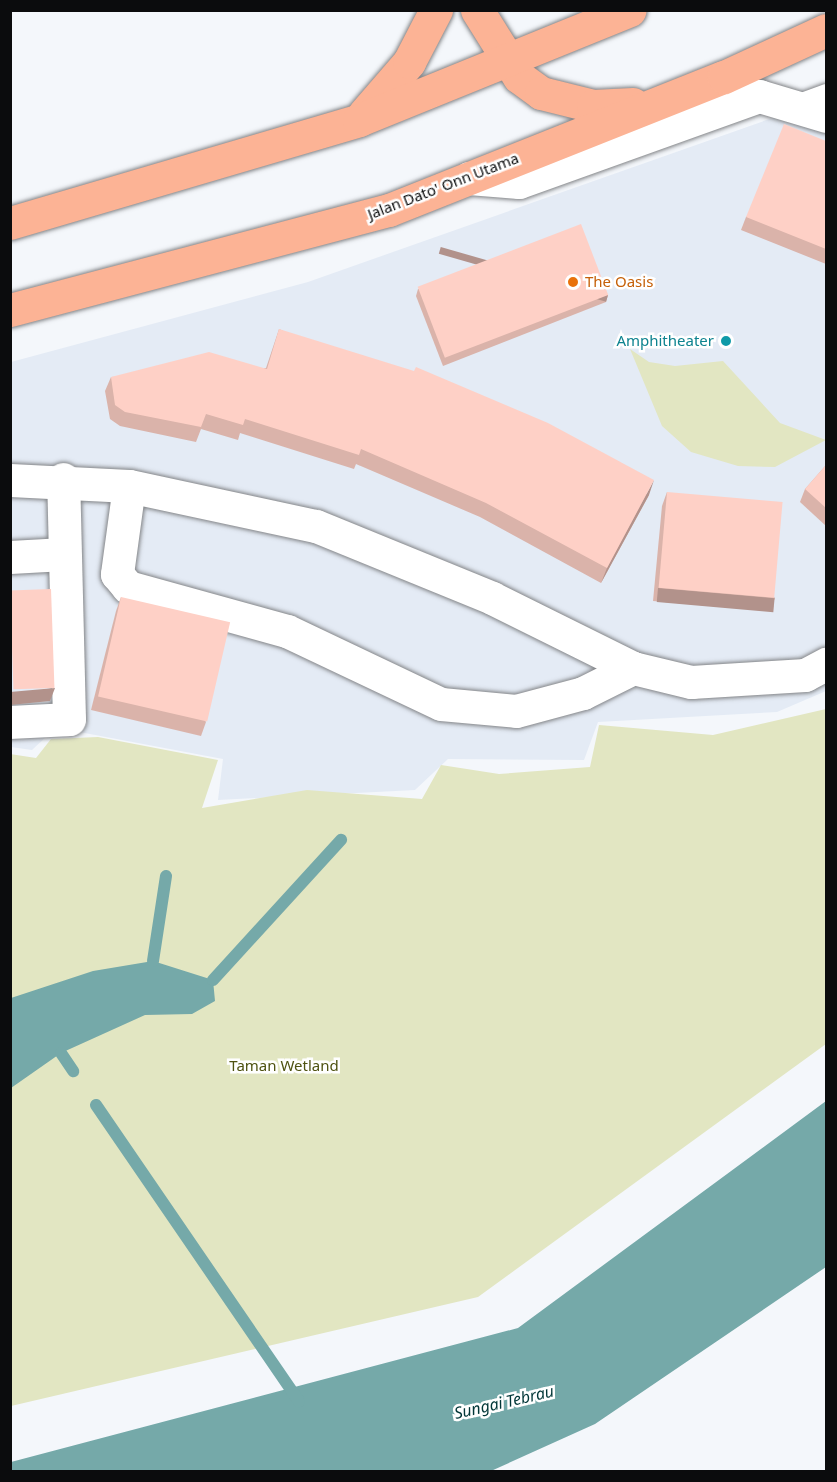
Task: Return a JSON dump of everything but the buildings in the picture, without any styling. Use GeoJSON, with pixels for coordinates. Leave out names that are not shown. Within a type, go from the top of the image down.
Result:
{"type":"FeatureCollection","features":[{"type":"Feature","properties":{"kind":"main road"},"geometry":{"type":"LineString","coordinates":[[359,120],[409,62],[436,10]]}},
{"type":"Feature","properties":{"kind":"main road"},"geometry":{"type":"LineString","coordinates":[[477,10],[504,57],[519,77],[561,99],[593,105],[659,102]]}},
{"type":"Feature","properties":{"kind":"main road"},"geometry":{"type":"LineString","coordinates":[[10,223],[359,120],[504,57],[630,10]]}},
{"type":"Feature","properties":{"kind":"main road","name":"Jalan Dato' Onn Utama"},"geometry":{"type":"LineString","coordinates":[[10,310],[389,210],[659,102],[826,30]]}},
{"type":"Feature","properties":{"kind":"street"},"geometry":{"type":"LineString","coordinates":[[469,178],[519,182],[759,96],[794,104],[826,116]]}},
{"type":"Feature","properties":{"kind":"street"},"geometry":{"type":"LineString","coordinates":[[10,722],[69,719],[63,479]]}},
{"type":"Feature","properties":{"kind":"street"},"geometry":{"type":"LineString","coordinates":[[10,480],[63,479],[129,486],[316,526],[492,598],[633,668],[690,682],[805,675],[826,664]]}},
{"type":"Feature","properties":{"kind":"street"},"geometry":{"type":"LineString","coordinates":[[129,486],[117,574],[128,587],[287,631],[441,704],[516,711],[583,693],[633,668]]}},
{"type":"Feature","properties":{"kind":"street"},"geometry":{"type":"LineString","coordinates":[[10,557],[64,554]]}},
{"type":"Feature","properties":{"kind":"lane"},"geometry":{"type":"LineString","coordinates":[[794,104],[826,92]]}},
{"type":"Feature","properties":{"kind":"shaded area"},"geometry":{"type":"Polygon","coordinates":[[[826,99],[826,691],[777,712],[598,722],[584,760],[448,759],[415,790],[218,800],[223,759],[74,731],[49,734],[32,750],[11,747],[11,362],[308,282],[826,99]]]}},
{"type":"Feature","properties":{"kind":"green space"},"geometry":{"type":"Polygon","coordinates":[[[630,349],[649,362],[675,366],[723,361],[780,423],[826,440],[775,467],[738,466],[691,452],[662,426],[630,349]]]}},
{"type":"Feature","properties":{"kind":"green space","name":"Taman Wetland"},"geometry":{"type":"Polygon","coordinates":[[[826,709],[826,1044],[478,1297],[11,1406],[10,754],[36,758],[51,739],[98,737],[218,760],[202,808],[307,790],[422,799],[441,765],[499,774],[590,767],[599,725],[713,735],[826,709]]]}},
{"type":"Feature","properties":{"kind":"water"},"geometry":{"type":"Polygon","coordinates":[[[153,961],[213,980],[215,1001],[192,1014],[145,1015],[61,1053],[11,1088],[11,998],[93,971],[153,961]]]}},
{"type":"Feature","properties":{"kind":"water","name":"Sungai Tebrau"},"geometry":{"type":"Polygon","coordinates":[[[826,1101],[826,1267],[595,1424],[491,1471],[11,1471],[11,1462],[518,1328],[826,1101]]]}},
{"type":"Feature","properties":{"kind":"waterway"},"geometry":{"type":"LineString","coordinates":[[213,980],[341,840]]}},
{"type":"Feature","properties":{"kind":"waterway"},"geometry":{"type":"LineString","coordinates":[[153,961],[166,876]]}},
{"type":"Feature","properties":{"kind":"waterway"},"geometry":{"type":"LineString","coordinates":[[61,1053],[73,1071]]}},
{"type":"Feature","properties":{"kind":"waterway"},"geometry":{"type":"LineString","coordinates":[[96,1105],[299,1401]]}},
{"type":"Feature","properties":{"kind":"place","name":"The Oasis"},"geometry":{"type":"Point","coordinates":[573,282]}},
{"type":"Feature","properties":{"kind":"place","name":"Amphitheater"},"geometry":{"type":"Point","coordinates":[726,341]}}]}
